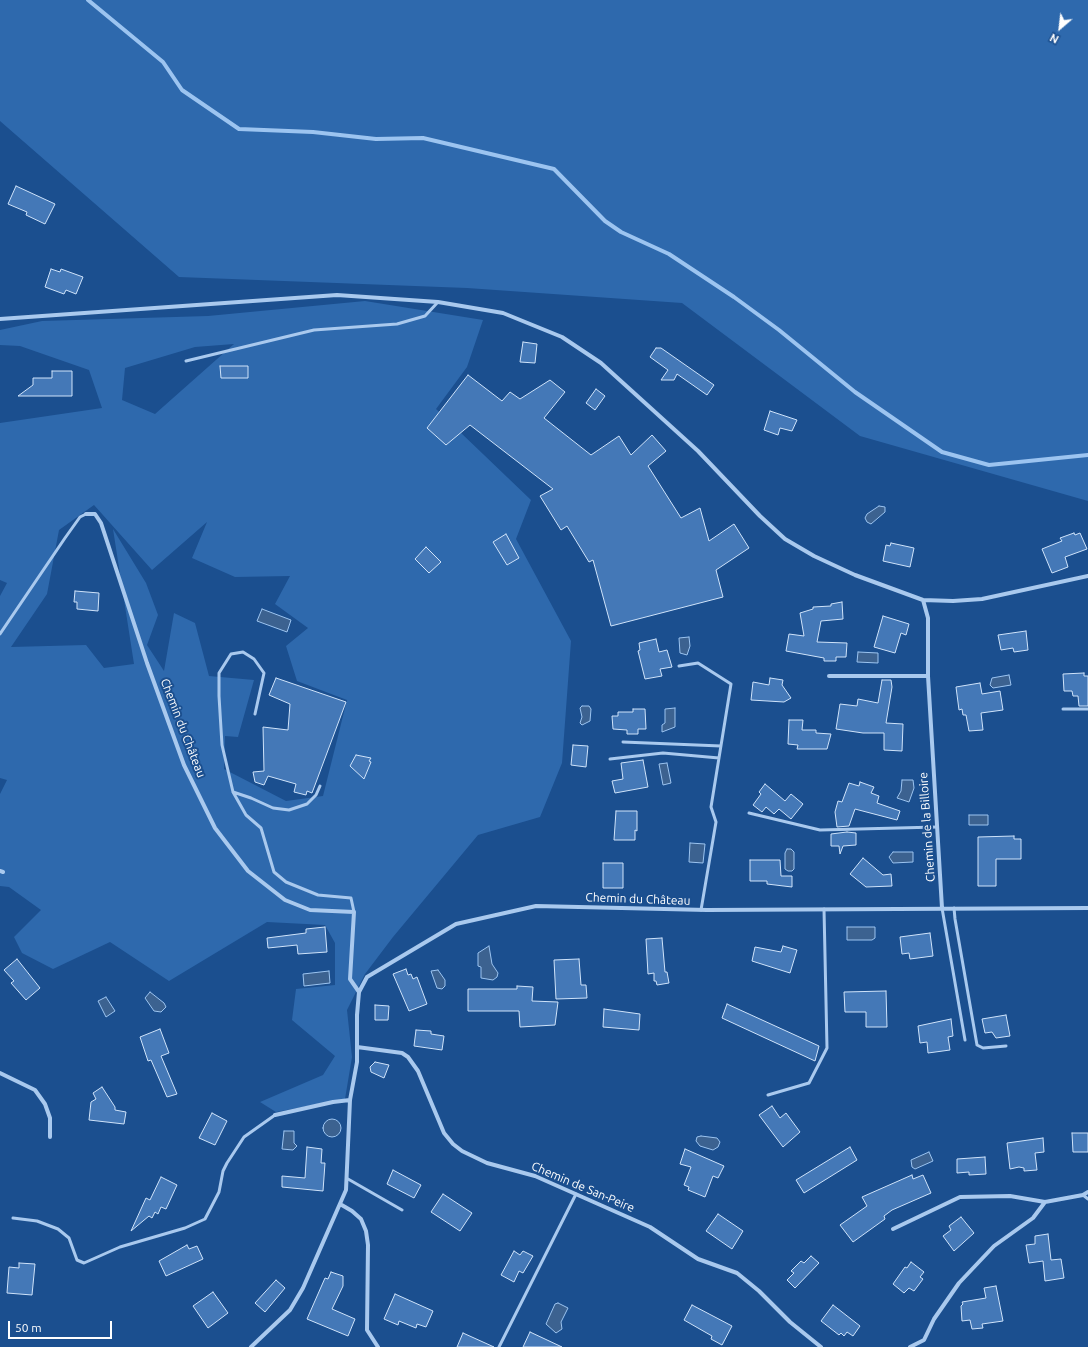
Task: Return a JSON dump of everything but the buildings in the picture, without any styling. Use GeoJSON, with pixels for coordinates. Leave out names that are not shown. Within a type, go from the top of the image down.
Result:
{"type":"FeatureCollection","features":[{"type":"Feature","properties":{"kind":"street"},"geometry":{"type":"LineString","coordinates":[[0,319],[337,295],[438,302],[503,313],[562,337],[601,363],[698,451],[760,516],[785,539],[814,556],[855,575],[923,600],[953,601],[982,600],[1088,576]]}},
{"type":"Feature","properties":{"kind":"street","name":"Chemin du Château"},"geometry":{"type":"LineString","coordinates":[[86,514],[95,514],[101,523],[147,662],[184,765],[215,828],[248,871],[285,900],[310,910],[354,912]]}},
{"type":"Feature","properties":{"kind":"street","name":"Chemin de la Billoire"},"geometry":{"type":"LineString","coordinates":[[923,600],[928,618],[928,676],[942,908]]}},
{"type":"Feature","properties":{"kind":"street"},"geometry":{"type":"LineString","coordinates":[[829,676],[928,676]]}},
{"type":"Feature","properties":{"kind":"street","name":"Chemin du Château"},"geometry":{"type":"LineString","coordinates":[[251,1347],[290,1310],[303,1288],[340,1204],[348,1179],[350,1100],[357,1047],[359,992],[367,977],[423,942],[456,924],[536,906],[701,910],[942,908]]}},
{"type":"Feature","properties":{"kind":"street"},"geometry":{"type":"LineString","coordinates":[[942,908],[1088,908]]}},
{"type":"Feature","properties":{"kind":"street"},"geometry":{"type":"LineString","coordinates":[[354,912],[350,979],[359,992]]}},
{"type":"Feature","properties":{"kind":"street","name":"Chemin de San-Peire"},"geometry":{"type":"LineString","coordinates":[[357,1047],[402,1053],[408,1057],[418,1071],[444,1133],[462,1152],[487,1163],[535,1176],[576,1194],[650,1227],[698,1259],[737,1273],[759,1291],[790,1322],[821,1347]]}},
{"type":"Feature","properties":{"kind":"street"},"geometry":{"type":"LineString","coordinates":[[0,1073],[35,1090],[45,1104],[50,1118],[50,1137]]}},
{"type":"Feature","properties":{"kind":"street"},"geometry":{"type":"LineString","coordinates":[[276,1115],[333,1102],[350,1100]]}},
{"type":"Feature","properties":{"kind":"street"},"geometry":{"type":"LineString","coordinates":[[893,1229],[960,1197],[1010,1196],[1045,1202],[1088,1192]]}},
{"type":"Feature","properties":{"kind":"street"},"geometry":{"type":"LineString","coordinates":[[910,1347],[924,1340],[934,1319],[959,1283],[994,1246],[1033,1218],[1045,1202]]}},
{"type":"Feature","properties":{"kind":"street"},"geometry":{"type":"LineString","coordinates":[[340,1204],[352,1211],[360,1219],[366,1232],[368,1245],[366,1330],[378,1347]]}},
{"type":"Feature","properties":{"kind":"lane"},"geometry":{"type":"LineString","coordinates":[[186,360],[314,330],[397,324],[425,316],[438,302]]}},
{"type":"Feature","properties":{"kind":"lane"},"geometry":{"type":"LineString","coordinates":[[0,634],[80,517],[86,514]]}},
{"type":"Feature","properties":{"kind":"lane"},"geometry":{"type":"LineString","coordinates":[[255,714],[264,673],[254,659],[243,652],[231,654],[219,673],[219,696],[222,745],[233,792],[246,815],[261,828],[274,872],[286,882],[318,895],[351,898],[354,912]]}},
{"type":"Feature","properties":{"kind":"lane"},"geometry":{"type":"LineString","coordinates":[[679,666],[698,663],[731,684],[711,807],[716,822],[701,910]]}},
{"type":"Feature","properties":{"kind":"lane"},"geometry":{"type":"LineString","coordinates":[[1064,709],[1088,709]]}},
{"type":"Feature","properties":{"kind":"lane"},"geometry":{"type":"LineString","coordinates":[[623,742],[721,746]]}},
{"type":"Feature","properties":{"kind":"lane"},"geometry":{"type":"LineString","coordinates":[[610,759],[663,754],[719,758]]}},
{"type":"Feature","properties":{"kind":"lane"},"geometry":{"type":"LineString","coordinates":[[233,792],[273,808],[288,810],[307,804],[316,795],[320,786]]}},
{"type":"Feature","properties":{"kind":"lane"},"geometry":{"type":"LineString","coordinates":[[749,813],[820,830],[937,827]]}},
{"type":"Feature","properties":{"kind":"lane"},"geometry":{"type":"LineString","coordinates":[[942,908],[965,1040]]}},
{"type":"Feature","properties":{"kind":"lane"},"geometry":{"type":"LineString","coordinates":[[954,908],[977,1045],[984,1048],[1006,1046]]}},
{"type":"Feature","properties":{"kind":"lane"},"geometry":{"type":"LineString","coordinates":[[768,1095],[809,1083],[827,1048],[824,909]]}},
{"type":"Feature","properties":{"kind":"lane"},"geometry":{"type":"LineString","coordinates":[[13,1218],[37,1221],[58,1229],[70,1238],[77,1260],[84,1263],[120,1247],[184,1228],[205,1219],[219,1192],[223,1171],[244,1137],[276,1115]]}},
{"type":"Feature","properties":{"kind":"lane"},"geometry":{"type":"LineString","coordinates":[[348,1179],[402,1210]]}},
{"type":"Feature","properties":{"kind":"lane"},"geometry":{"type":"LineString","coordinates":[[499,1347],[576,1194]]}},
{"type":"Feature","properties":{"kind":"lane"},"geometry":{"type":"LineString","coordinates":[[1083,1194],[1088,1199]]}},
{"type":"Feature","properties":{"kind":"shaded area"},"geometry":{"type":"Polygon","coordinates":[[[0,0],[1088,0],[1088,501],[860,436],[682,303],[467,288],[179,277],[0,121],[0,0]]]}},
{"type":"Feature","properties":{"kind":"shaded area"},"geometry":{"type":"Polygon","coordinates":[[[365,301],[483,320],[467,367],[436,409],[531,500],[516,539],[571,641],[562,763],[540,817],[478,835],[393,937],[365,974],[347,1010],[352,1057],[345,1099],[276,1112],[260,1102],[323,1075],[335,1056],[292,1020],[296,989],[335,985],[335,943],[325,925],[267,922],[169,981],[110,942],[53,969],[22,953],[14,937],[41,910],[9,887],[0,886],[0,794],[7,780],[0,778],[0,596],[7,583],[0,580],[0,423],[102,408],[89,370],[20,346],[0,345],[0,330],[42,321],[208,316],[365,301]],[[234,344],[195,347],[125,368],[122,400],[155,414],[234,344]],[[94,505],[59,530],[47,594],[11,647],[86,645],[104,668],[134,664],[113,529],[146,583],[158,615],[147,645],[164,671],[174,613],[195,623],[209,676],[254,680],[238,737],[225,736],[224,769],[286,801],[323,796],[347,700],[297,681],[286,646],[308,628],[275,604],[290,576],[235,577],[192,558],[207,522],[152,570],[94,505]]]}},
{"type":"Feature","properties":{"kind":"shaded area"},"geometry":{"type":"Polygon","coordinates":[[[879,506],[885,507],[885,512],[871,524],[867,522],[865,518],[867,514],[879,506]]]}},
{"type":"Feature","properties":{"kind":"shaded area"},"geometry":{"type":"Polygon","coordinates":[[[262,609],[291,620],[287,632],[257,621],[262,609]]]}},
{"type":"Feature","properties":{"kind":"shaded area"},"geometry":{"type":"Polygon","coordinates":[[[689,637],[690,646],[687,655],[680,653],[679,638],[689,637]]]}},
{"type":"Feature","properties":{"kind":"shaded area"},"geometry":{"type":"Polygon","coordinates":[[[858,652],[878,653],[878,663],[857,662],[858,652]]]}},
{"type":"Feature","properties":{"kind":"shaded area"},"geometry":{"type":"Polygon","coordinates":[[[1009,675],[1011,685],[993,688],[990,685],[992,678],[1009,675]]]}},
{"type":"Feature","properties":{"kind":"shaded area"},"geometry":{"type":"Polygon","coordinates":[[[582,706],[589,706],[591,709],[590,721],[582,725],[580,723],[582,717],[580,708],[582,706]]]}},
{"type":"Feature","properties":{"kind":"shaded area"},"geometry":{"type":"Polygon","coordinates":[[[675,708],[675,727],[662,732],[662,725],[665,723],[665,709],[675,708]]]}},
{"type":"Feature","properties":{"kind":"shaded area"},"geometry":{"type":"Polygon","coordinates":[[[667,763],[671,783],[663,785],[659,764],[667,763]]]}},
{"type":"Feature","properties":{"kind":"shaded area"},"geometry":{"type":"Polygon","coordinates":[[[902,780],[913,780],[914,788],[909,802],[897,798],[901,791],[902,780]]]}},
{"type":"Feature","properties":{"kind":"shaded area"},"geometry":{"type":"Polygon","coordinates":[[[969,815],[988,815],[988,825],[969,825],[969,815]]]}},
{"type":"Feature","properties":{"kind":"shaded area"},"geometry":{"type":"Polygon","coordinates":[[[690,843],[705,844],[703,863],[689,862],[690,843]]]}},
{"type":"Feature","properties":{"kind":"shaded area"},"geometry":{"type":"Polygon","coordinates":[[[787,849],[791,849],[794,852],[794,869],[792,871],[785,869],[785,853],[787,849]]]}},
{"type":"Feature","properties":{"kind":"shaded area"},"geometry":{"type":"Polygon","coordinates":[[[893,852],[913,852],[913,862],[893,863],[889,857],[893,852]]]}},
{"type":"Feature","properties":{"kind":"shaded area"},"geometry":{"type":"Polygon","coordinates":[[[847,927],[875,927],[875,938],[872,940],[847,940],[847,927]]]}},
{"type":"Feature","properties":{"kind":"shaded area"},"geometry":{"type":"Polygon","coordinates":[[[489,946],[492,964],[498,973],[497,977],[493,980],[481,978],[481,967],[478,966],[478,953],[489,946]]]}},
{"type":"Feature","properties":{"kind":"shaded area"},"geometry":{"type":"Polygon","coordinates":[[[438,970],[445,980],[445,986],[442,989],[437,988],[431,971],[438,970]]]}},
{"type":"Feature","properties":{"kind":"shaded area"},"geometry":{"type":"Polygon","coordinates":[[[329,971],[330,983],[304,986],[303,974],[329,971]]]}},
{"type":"Feature","properties":{"kind":"shaded area"},"geometry":{"type":"Polygon","coordinates":[[[150,992],[164,1003],[166,1007],[161,1012],[154,1011],[145,998],[150,992]]]}},
{"type":"Feature","properties":{"kind":"shaded area"},"geometry":{"type":"Polygon","coordinates":[[[106,997],[115,1011],[106,1017],[98,1001],[106,997]]]}},
{"type":"Feature","properties":{"kind":"shaded area"},"geometry":{"type":"Polygon","coordinates":[[[332,1119],[338,1122],[341,1128],[338,1134],[332,1137],[326,1134],[323,1128],[326,1122],[332,1119]]]}},
{"type":"Feature","properties":{"kind":"shaded area"},"geometry":{"type":"Polygon","coordinates":[[[284,1131],[294,1131],[294,1143],[297,1146],[293,1150],[282,1149],[284,1131]]]}},
{"type":"Feature","properties":{"kind":"shaded area"},"geometry":{"type":"Polygon","coordinates":[[[697,1137],[717,1138],[720,1142],[718,1147],[713,1150],[700,1146],[696,1141],[697,1137]]]}},
{"type":"Feature","properties":{"kind":"shaded area"},"geometry":{"type":"Polygon","coordinates":[[[929,1152],[933,1161],[915,1169],[912,1167],[911,1160],[929,1152]]]}},
{"type":"Feature","properties":{"kind":"shaded area"},"geometry":{"type":"Polygon","coordinates":[[[558,1303],[568,1308],[561,1322],[562,1329],[556,1333],[546,1324],[555,1304],[558,1303]]]}},
{"type":"Feature","properties":{"kind":"waterway"},"geometry":{"type":"LineString","coordinates":[[88,0],[163,62],[182,90],[239,129],[313,132],[376,139],[423,138],[554,169],[605,221],[621,232],[669,254],[734,297],[779,330],[855,392],[942,452],[989,465],[1088,455]]}}]}
